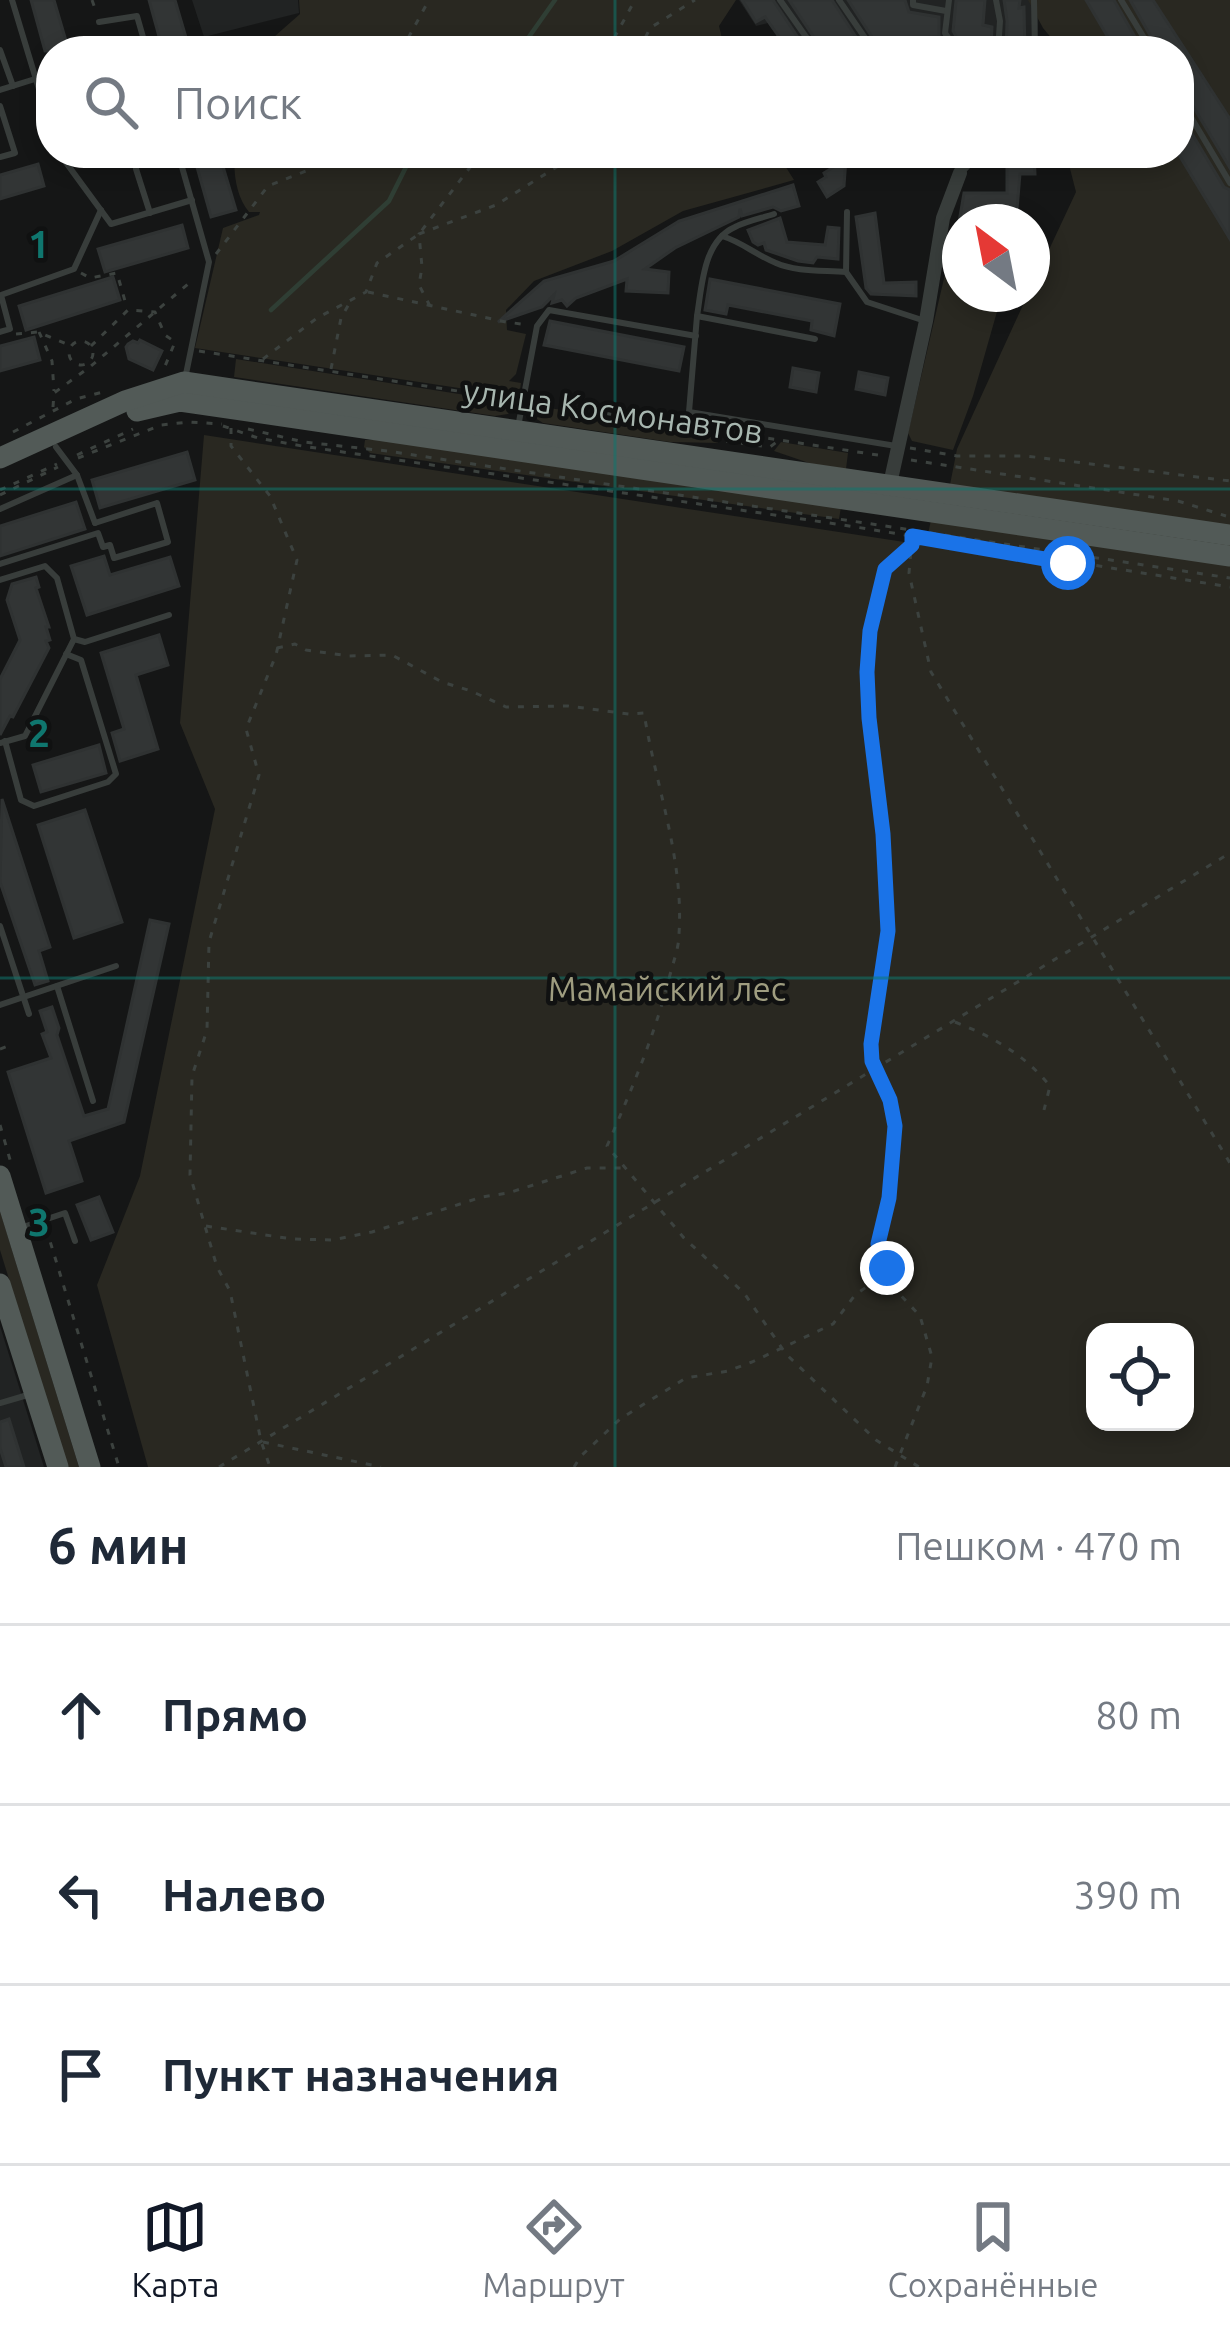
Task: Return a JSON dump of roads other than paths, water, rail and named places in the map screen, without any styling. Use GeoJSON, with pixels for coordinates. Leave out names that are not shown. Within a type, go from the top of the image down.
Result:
{"type":"FeatureCollection","features":[{"type":"Feature","properties":{"kind":"main road","name":"улица Космонавтов"},"geometry":{"type":"LineString","coordinates":[[0,458],[125,401],[182,392],[518,430],[1230,535]]}},
{"type":"Feature","properties":{"kind":"main road","name":"улица Космонавтов"},"geometry":{"type":"LineString","coordinates":[[0,473],[63,456],[132,412],[182,392],[1230,556]]}},
{"type":"Feature","properties":{"kind":"main road"},"geometry":{"type":"LineString","coordinates":[[8,1178],[16,1229],[90,1467]]}},
{"type":"Feature","properties":{"kind":"main road"},"geometry":{"type":"LineString","coordinates":[[0,1284],[58,1467]]}},
{"type":"Feature","properties":{"kind":"street"},"geometry":{"type":"LineString","coordinates":[[890,484],[943,218],[960,173]]}},
{"type":"Feature","properties":{"kind":"lane"},"geometry":{"type":"LineString","coordinates":[[11,0],[36,83]]}},
{"type":"Feature","properties":{"kind":"lane"},"geometry":{"type":"LineString","coordinates":[[780,0],[805,36]]}},
{"type":"Feature","properties":{"kind":"lane"},"geometry":{"type":"LineString","coordinates":[[839,0],[864,36]]}},
{"type":"Feature","properties":{"kind":"lane"},"geometry":{"type":"LineString","coordinates":[[913,0],[913,5],[947,11]]}},
{"type":"Feature","properties":{"kind":"lane"},"geometry":{"type":"LineString","coordinates":[[947,36],[949,0]]}},
{"type":"Feature","properties":{"kind":"lane"},"geometry":{"type":"LineString","coordinates":[[996,0],[999,36]]}},
{"type":"Feature","properties":{"kind":"lane"},"geometry":{"type":"LineString","coordinates":[[1034,0],[1035,36]]}},
{"type":"Feature","properties":{"kind":"lane"},"geometry":{"type":"LineString","coordinates":[[1121,0],[1143,36]]}},
{"type":"Feature","properties":{"kind":"lane"},"geometry":{"type":"LineString","coordinates":[[99,22],[137,16],[143,36]]}},
{"type":"Feature","properties":{"kind":"lane"},"geometry":{"type":"LineString","coordinates":[[0,50],[13,86]]}},
{"type":"Feature","properties":{"kind":"lane"},"geometry":{"type":"LineString","coordinates":[[0,90],[35,80]]}},
{"type":"Feature","properties":{"kind":"lane"},"geometry":{"type":"LineString","coordinates":[[0,106],[15,153],[0,157]]}},
{"type":"Feature","properties":{"kind":"lane"},"geometry":{"type":"LineString","coordinates":[[1194,122],[1230,183]]}},
{"type":"Feature","properties":{"kind":"lane"},"geometry":{"type":"LineString","coordinates":[[70,168],[112,224],[192,200]]}},
{"type":"Feature","properties":{"kind":"lane"},"geometry":{"type":"LineString","coordinates":[[182,168],[209,262],[182,392]]}},
{"type":"Feature","properties":{"kind":"lane"},"geometry":{"type":"LineString","coordinates":[[960,173],[965,168]]}},
{"type":"Feature","properties":{"kind":"lane"},"geometry":{"type":"LineString","coordinates":[[136,169],[150,213]]}},
{"type":"Feature","properties":{"kind":"lane"},"geometry":{"type":"LineString","coordinates":[[0,332],[10,329],[1,295],[74,269],[101,209]]}},
{"type":"Feature","properties":{"kind":"lane"},"geometry":{"type":"LineString","coordinates":[[847,212],[846,272],[867,302],[926,321]]}},
{"type":"Feature","properties":{"kind":"lane"},"geometry":{"type":"LineString","coordinates":[[774,214],[731,228],[717,240],[705,269],[697,316],[688,412],[895,452]]}},
{"type":"Feature","properties":{"kind":"lane"},"geometry":{"type":"LineString","coordinates":[[722,236],[782,266],[846,272]]}},
{"type":"Feature","properties":{"kind":"lane"},"geometry":{"type":"LineString","coordinates":[[518,430],[537,326],[549,310],[696,336]]}},
{"type":"Feature","properties":{"kind":"lane"},"geometry":{"type":"LineString","coordinates":[[697,316],[815,339]]}},
{"type":"Feature","properties":{"kind":"lane"},"geometry":{"type":"LineString","coordinates":[[63,456],[77,475],[94,523],[98,533],[103,548],[110,545],[114,558],[168,542],[157,503],[94,523]]}},
{"type":"Feature","properties":{"kind":"lane"},"geometry":{"type":"LineString","coordinates":[[0,509],[77,475]]}},
{"type":"Feature","properties":{"kind":"lane"},"geometry":{"type":"LineString","coordinates":[[0,564],[98,533]]}},
{"type":"Feature","properties":{"kind":"lane"},"geometry":{"type":"LineString","coordinates":[[0,580],[45,566],[57,578],[74,638],[66,654],[25,736],[2,742],[21,800],[34,806],[108,782],[116,774],[81,660],[66,654]]}},
{"type":"Feature","properties":{"kind":"lane"},"geometry":{"type":"LineString","coordinates":[[74,638],[85,642],[169,615]]}},
{"type":"Feature","properties":{"kind":"lane"},"geometry":{"type":"LineString","coordinates":[[0,926],[29,1014]]}},
{"type":"Feature","properties":{"kind":"lane"},"geometry":{"type":"LineString","coordinates":[[0,1005],[116,966]]}},
{"type":"Feature","properties":{"kind":"lane"},"geometry":{"type":"LineString","coordinates":[[57,986],[93,1101]]}},
{"type":"Feature","properties":{"kind":"lane"},"geometry":{"type":"LineString","coordinates":[[16,1229],[65,1213],[75,1241]]}},
{"type":"Feature","properties":{"kind":"lane"},"geometry":{"type":"LineString","coordinates":[[0,1402],[35,1393]]}},
{"type":"Feature","properties":{"kind":"waterway"},"geometry":{"type":"LineString","coordinates":[[530,36],[555,0]]}},
{"type":"Feature","properties":{"kind":"waterway"},"geometry":{"type":"LineString","coordinates":[[271,310],[389,201],[406,168]]}},
{"type":"Feature","properties":{"kind":"park label","name":"Мамайский лес"},"geometry":{"type":"Point","coordinates":[667,989]}}]}
